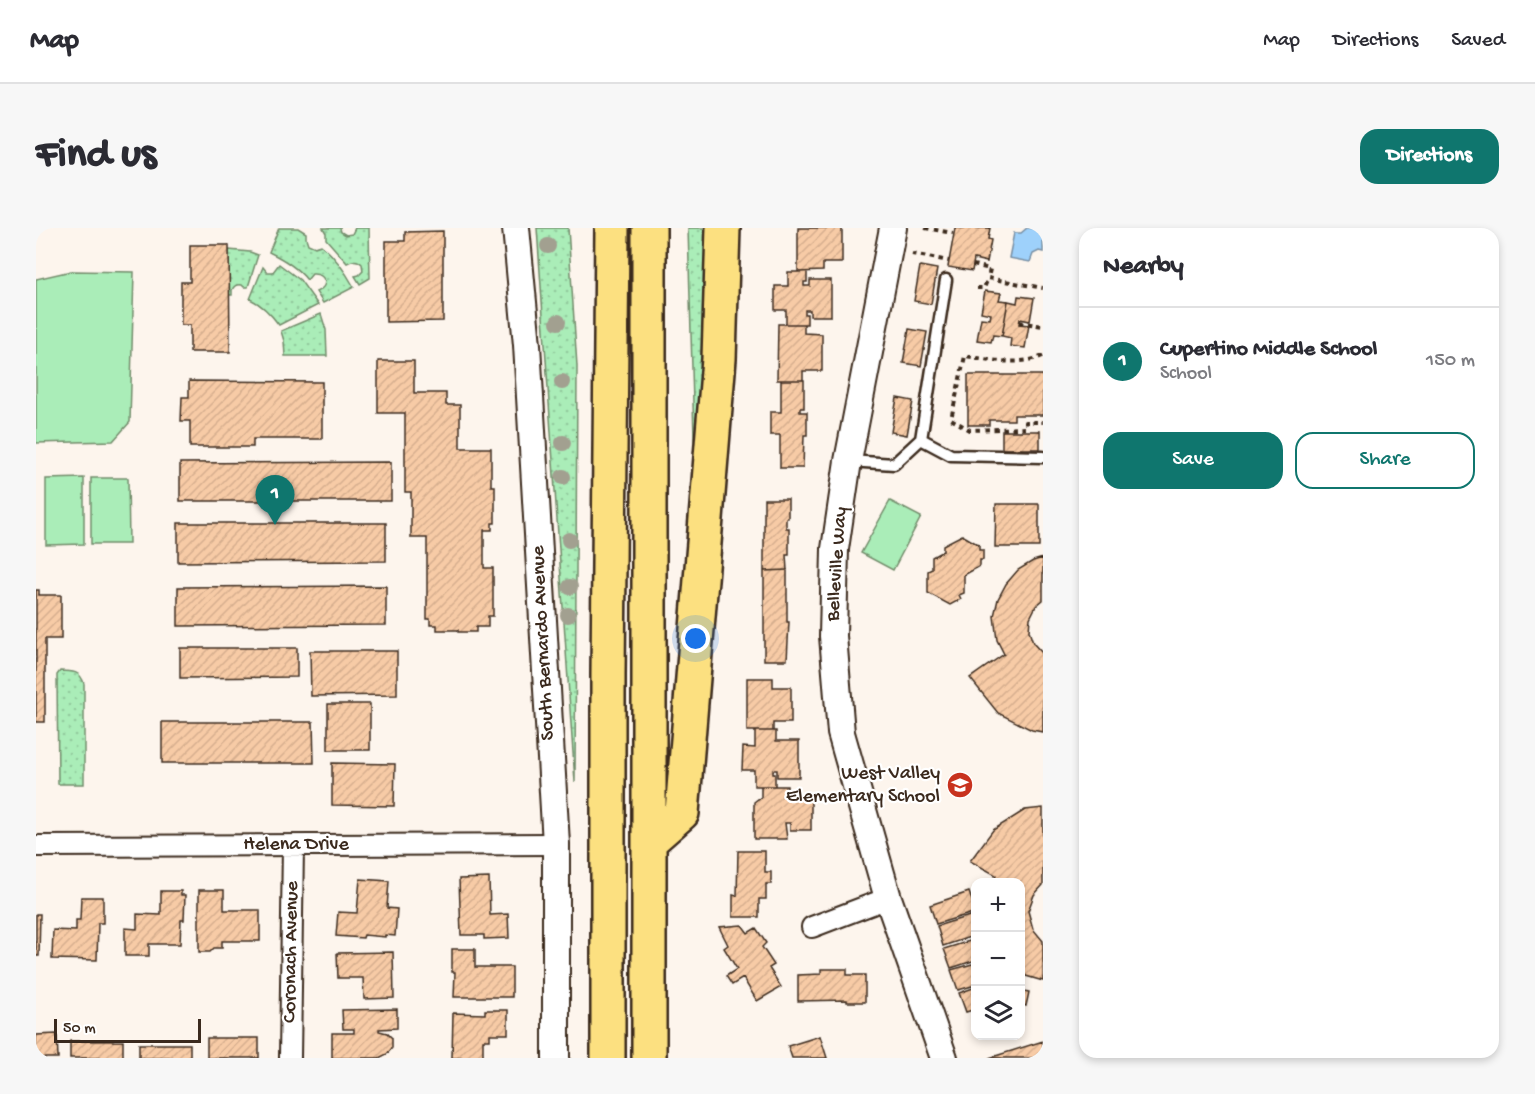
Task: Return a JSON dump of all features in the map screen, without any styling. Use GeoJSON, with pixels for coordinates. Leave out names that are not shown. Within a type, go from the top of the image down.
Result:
{"type":"FeatureCollection","features":[{"type":"Feature","properties":{"kind":"highway"},"geometry":{"type":"LineString","coordinates":[[608,1058],[608,675],[612,228]]}},
{"type":"Feature","properties":{"kind":"highway"},"geometry":{"type":"LineString","coordinates":[[649,228],[649,1058]]}},
{"type":"Feature","properties":{"kind":"highway"},"geometry":{"type":"LineString","coordinates":[[650,841],[682,813],[719,359],[723,228]]}},
{"type":"Feature","properties":{"kind":"street","name":"South Bernardo Avenue"},"geometry":{"type":"LineString","coordinates":[[516,228],[527,345],[556,844],[556,1058]]}},
{"type":"Feature","properties":{"kind":"street","name":"Belleville Way"},"geometry":{"type":"LineString","coordinates":[[893,228],[848,461],[835,549],[833,636],[841,733],[888,898],[944,1058]]}},
{"type":"Feature","properties":{"kind":"street","name":"Helena Drive"},"geometry":{"type":"LineString","coordinates":[[36,846],[556,844]]}},
{"type":"Feature","properties":{"kind":"street","name":"Coronach Avenue"},"geometry":{"type":"LineString","coordinates":[[290,1058],[292,846]]}},
{"type":"Feature","properties":{"kind":"street"},"geometry":{"type":"LineString","coordinates":[[812,927],[888,898]]}},
{"type":"Feature","properties":{"kind":"lane"},"geometry":{"type":"LineString","coordinates":[[848,461],[894,464],[921,439],[946,280]]}},
{"type":"Feature","properties":{"kind":"lane"},"geometry":{"type":"LineString","coordinates":[[921,439],[951,455],[1043,457]]}},
{"type":"Feature","properties":{"kind":"path"},"geometry":{"type":"LineString","coordinates":[[925,228],[953,233]]}},
{"type":"Feature","properties":{"kind":"path"},"geometry":{"type":"LineString","coordinates":[[912,254],[949,261]]}},
{"type":"Feature","properties":{"kind":"path"},"geometry":{"type":"LineString","coordinates":[[973,266],[990,269],[984,288],[977,288]]}},
{"type":"Feature","properties":{"kind":"path"},"geometry":{"type":"LineString","coordinates":[[988,278],[1043,288]]}},
{"type":"Feature","properties":{"kind":"path"},"geometry":{"type":"LineString","coordinates":[[1019,321],[1043,326]]}},
{"type":"Feature","properties":{"kind":"path"},"geometry":{"type":"LineString","coordinates":[[1043,356],[1027,361],[965,356],[951,419],[970,430],[1026,428],[1026,422],[1043,422]]}},
{"type":"Feature","properties":{"kind":"green space"},"geometry":{"type":"Polygon","coordinates":[[[279,228],[298,228],[306,233],[308,244],[315,247],[321,245],[326,249],[354,287],[323,303],[316,292],[325,284],[323,278],[312,274],[307,280],[290,264],[269,252],[279,228]]]}},
{"type":"Feature","properties":{"kind":"green space"},"geometry":{"type":"Polygon","coordinates":[[[323,228],[340,228],[341,232],[346,235],[352,234],[355,228],[369,228],[370,278],[360,284],[355,276],[363,271],[362,264],[355,260],[347,263],[326,239],[323,228]]]}},
{"type":"Feature","properties":{"kind":"green space"},"geometry":{"type":"Polygon","coordinates":[[[537,228],[568,228],[577,366],[575,782],[537,228]]]}},
{"type":"Feature","properties":{"kind":"green space"},"geometry":{"type":"Polygon","coordinates":[[[688,228],[714,228],[695,473],[688,228]]]}},
{"type":"Feature","properties":{"kind":"green space"},"geometry":{"type":"Polygon","coordinates":[[[229,250],[258,255],[248,287],[236,286],[232,290],[232,295],[229,295],[229,250]]]}},
{"type":"Feature","properties":{"kind":"green space"},"geometry":{"type":"Polygon","coordinates":[[[279,264],[300,280],[318,305],[279,325],[266,310],[250,299],[263,267],[267,272],[273,272],[279,264]]]}},
{"type":"Feature","properties":{"kind":"green space"},"geometry":{"type":"Polygon","coordinates":[[[71,271],[134,272],[130,422],[113,441],[36,443],[36,279],[71,271]]]}},
{"type":"Feature","properties":{"kind":"green space"},"geometry":{"type":"Polygon","coordinates":[[[321,314],[326,330],[327,356],[285,356],[281,331],[321,314]]]}},
{"type":"Feature","properties":{"kind":"green space"},"geometry":{"type":"Polygon","coordinates":[[[84,478],[84,544],[46,545],[46,479],[84,478]]]}},
{"type":"Feature","properties":{"kind":"green space"},"geometry":{"type":"Polygon","coordinates":[[[91,478],[128,478],[129,544],[91,544],[91,478]]]}},
{"type":"Feature","properties":{"kind":"green space"},"geometry":{"type":"Polygon","coordinates":[[[890,501],[921,517],[893,570],[861,553],[890,501]]]}},
{"type":"Feature","properties":{"kind":"green space"},"geometry":{"type":"Polygon","coordinates":[[[60,671],[78,674],[84,684],[84,784],[58,784],[57,675],[60,671]]]}},
{"type":"Feature","properties":{"kind":"water"},"geometry":{"type":"Polygon","coordinates":[[[1027,228],[1043,228],[1043,252],[1033,254],[1030,262],[1009,258],[1014,233],[1021,233],[1027,228]]]}},
{"type":"Feature","properties":{"kind":"building"},"geometry":{"type":"Polygon","coordinates":[[[798,228],[842,228],[842,263],[823,263],[823,271],[798,272],[798,228]]]}},
{"type":"Feature","properties":{"kind":"building"},"geometry":{"type":"Polygon","coordinates":[[[955,228],[990,228],[988,239],[991,240],[987,262],[974,259],[972,271],[948,267],[955,228]]]}},
{"type":"Feature","properties":{"kind":"building"},"geometry":{"type":"Polygon","coordinates":[[[443,231],[443,321],[386,322],[386,241],[405,241],[405,232],[443,231]]]}},
{"type":"Feature","properties":{"kind":"building"},"geometry":{"type":"Polygon","coordinates":[[[190,245],[229,245],[230,352],[190,352],[190,325],[181,325],[181,282],[190,282],[190,245]]]}},
{"type":"Feature","properties":{"kind":"building"},"geometry":{"type":"Polygon","coordinates":[[[920,266],[937,269],[931,304],[914,301],[920,266]]]}},
{"type":"Feature","properties":{"kind":"building"},"geometry":{"type":"Polygon","coordinates":[[[788,272],[807,272],[807,282],[804,282],[804,286],[810,286],[810,280],[831,280],[831,316],[810,316],[810,310],[805,310],[807,324],[786,324],[786,310],[775,310],[775,286],[788,286],[788,272]]]}},
{"type":"Feature","properties":{"kind":"building"},"geometry":{"type":"Polygon","coordinates":[[[985,291],[1001,293],[999,300],[1008,301],[1002,336],[993,335],[991,342],[977,340],[981,318],[990,319],[991,314],[981,312],[985,291]]]}},
{"type":"Feature","properties":{"kind":"building"},"geometry":{"type":"Polygon","coordinates":[[[1018,296],[1034,298],[1030,321],[1020,319],[1019,324],[1029,325],[1025,348],[1010,346],[1011,338],[1002,336],[1008,301],[1017,303],[1018,296]]]}},
{"type":"Feature","properties":{"kind":"building"},"geometry":{"type":"Polygon","coordinates":[[[778,324],[804,324],[804,333],[822,334],[822,371],[803,371],[803,380],[777,380],[778,324]]]}},
{"type":"Feature","properties":{"kind":"building"},"geometry":{"type":"Polygon","coordinates":[[[909,329],[927,332],[921,366],[903,363],[909,329]]]}},
{"type":"Feature","properties":{"kind":"building"},"geometry":{"type":"Polygon","coordinates":[[[378,361],[414,361],[414,393],[446,393],[446,405],[460,405],[460,448],[491,448],[491,486],[495,486],[495,523],[492,523],[492,530],[484,530],[484,568],[493,568],[493,616],[488,616],[488,627],[476,627],[476,632],[437,630],[437,625],[430,625],[430,619],[427,619],[427,538],[411,538],[411,492],[405,492],[405,413],[378,413],[378,361]]]}},
{"type":"Feature","properties":{"kind":"building"},"geometry":{"type":"Polygon","coordinates":[[[968,375],[1043,375],[1043,415],[1014,415],[1014,420],[989,420],[989,425],[968,425],[968,375]]]}},
{"type":"Feature","properties":{"kind":"building"},"geometry":{"type":"Polygon","coordinates":[[[781,380],[804,380],[804,408],[800,408],[800,412],[807,412],[803,468],[780,468],[780,435],[770,435],[770,412],[781,412],[781,380]]]}},
{"type":"Feature","properties":{"kind":"building"},"geometry":{"type":"Polygon","coordinates":[[[189,381],[322,382],[322,439],[253,439],[253,447],[190,447],[190,421],[181,421],[182,397],[189,397],[189,381]]]}},
{"type":"Feature","properties":{"kind":"building"},"geometry":{"type":"Polygon","coordinates":[[[897,398],[913,401],[907,435],[891,432],[897,398]]]}},
{"type":"Feature","properties":{"kind":"building"},"geometry":{"type":"Polygon","coordinates":[[[1002,431],[1040,431],[1040,449],[1002,449],[1002,431]]]}},
{"type":"Feature","properties":{"kind":"building"},"geometry":{"type":"Polygon","coordinates":[[[391,462],[391,501],[180,501],[180,463],[391,462]]]}},
{"type":"Feature","properties":{"kind":"building"},"geometry":{"type":"Polygon","coordinates":[[[764,499],[788,499],[787,570],[764,571],[764,499]]]}},
{"type":"Feature","properties":{"kind":"building"},"geometry":{"type":"Polygon","coordinates":[[[996,504],[1039,504],[1039,547],[995,547],[996,504]]]}},
{"type":"Feature","properties":{"kind":"building"},"geometry":{"type":"Polygon","coordinates":[[[178,523],[386,523],[386,561],[178,562],[178,523]]]}},
{"type":"Feature","properties":{"kind":"building"},"geometry":{"type":"Polygon","coordinates":[[[962,535],[979,545],[979,550],[983,550],[983,560],[980,560],[980,566],[964,575],[964,593],[959,595],[961,599],[950,605],[928,593],[928,571],[932,569],[932,557],[943,551],[943,545],[962,535]]]}},
{"type":"Feature","properties":{"kind":"building"},"geometry":{"type":"Polygon","coordinates":[[[1043,558],[1043,600],[1036,606],[1030,618],[1029,631],[1033,643],[1043,654],[1043,732],[1032,730],[998,713],[970,678],[1004,654],[997,640],[994,616],[998,599],[1006,584],[1018,570],[1043,558]]]}},
{"type":"Feature","properties":{"kind":"building"},"geometry":{"type":"Polygon","coordinates":[[[787,570],[787,622],[789,622],[787,660],[764,660],[764,571],[787,570]]]}},
{"type":"Feature","properties":{"kind":"building"},"geometry":{"type":"Polygon","coordinates":[[[386,586],[386,625],[178,626],[178,587],[386,586]]]}},
{"type":"Feature","properties":{"kind":"building"},"geometry":{"type":"Polygon","coordinates":[[[36,590],[39,590],[39,595],[61,595],[61,639],[45,639],[45,722],[36,722],[36,590]]]}},
{"type":"Feature","properties":{"kind":"building"},"geometry":{"type":"Polygon","coordinates":[[[180,648],[297,648],[297,677],[180,678],[180,648]]]}},
{"type":"Feature","properties":{"kind":"building"},"geometry":{"type":"Polygon","coordinates":[[[310,651],[397,651],[397,695],[311,696],[310,651]]]}},
{"type":"Feature","properties":{"kind":"building"},"geometry":{"type":"Polygon","coordinates":[[[747,678],[773,678],[773,687],[791,687],[791,723],[773,723],[773,731],[747,731],[747,678]]]}},
{"type":"Feature","properties":{"kind":"building"},"geometry":{"type":"Polygon","coordinates":[[[328,704],[370,704],[370,750],[328,750],[328,704]]]}},
{"type":"Feature","properties":{"kind":"building"},"geometry":{"type":"Polygon","coordinates":[[[162,722],[313,722],[314,763],[162,763],[162,722]]]}},
{"type":"Feature","properties":{"kind":"building"},"geometry":{"type":"Polygon","coordinates":[[[755,731],[776,731],[776,741],[799,741],[799,777],[777,777],[777,770],[773,770],[775,786],[754,786],[754,770],[742,770],[743,747],[755,748],[755,731]]]}},
{"type":"Feature","properties":{"kind":"building"},"geometry":{"type":"Polygon","coordinates":[[[332,763],[395,764],[394,806],[332,805],[332,763]]]}},
{"type":"Feature","properties":{"kind":"building"},"geometry":{"type":"Polygon","coordinates":[[[761,786],[787,786],[787,795],[811,795],[811,830],[790,830],[790,823],[785,823],[787,839],[754,839],[754,802],[761,798],[761,786]]]}},
{"type":"Feature","properties":{"kind":"building"},"geometry":{"type":"Polygon","coordinates":[[[1043,808],[1043,885],[1034,895],[1028,911],[1033,929],[1043,941],[1043,981],[1025,975],[1025,878],[995,878],[996,875],[970,861],[993,830],[1025,810],[1043,808]]]}},
{"type":"Feature","properties":{"kind":"building"},"geometry":{"type":"Polygon","coordinates":[[[738,851],[765,851],[765,872],[771,872],[771,884],[766,884],[766,899],[759,899],[759,917],[733,917],[733,895],[737,896],[738,851]]]}},
{"type":"Feature","properties":{"kind":"building"},"geometry":{"type":"Polygon","coordinates":[[[489,878],[490,915],[508,914],[509,938],[484,939],[484,935],[461,935],[459,879],[489,878]]]}},
{"type":"Feature","properties":{"kind":"building"},"geometry":{"type":"Polygon","coordinates":[[[360,879],[389,881],[387,908],[397,909],[395,936],[364,935],[363,938],[336,936],[338,912],[357,913],[360,879]]]}},
{"type":"Feature","properties":{"kind":"building"},"geometry":{"type":"Polygon","coordinates":[[[199,890],[224,890],[224,910],[260,910],[260,941],[222,941],[222,948],[214,948],[210,952],[199,952],[199,890]]]}},
{"type":"Feature","properties":{"kind":"building"},"geometry":{"type":"Polygon","coordinates":[[[161,891],[181,891],[181,895],[185,895],[180,944],[149,944],[149,956],[125,956],[125,928],[137,929],[137,914],[161,915],[161,891]]]}},
{"type":"Feature","properties":{"kind":"building"},"geometry":{"type":"Polygon","coordinates":[[[969,892],[971,914],[936,924],[930,905],[969,892]]]}},
{"type":"Feature","properties":{"kind":"building"},"geometry":{"type":"Polygon","coordinates":[[[81,897],[103,897],[103,923],[98,923],[97,960],[52,959],[53,930],[76,931],[76,920],[80,920],[81,897]]]}},
{"type":"Feature","properties":{"kind":"building"},"geometry":{"type":"Polygon","coordinates":[[[36,914],[40,914],[39,956],[36,956],[36,914]]]}},
{"type":"Feature","properties":{"kind":"building"},"geometry":{"type":"Polygon","coordinates":[[[971,916],[971,937],[943,946],[937,926],[971,916]]]}},
{"type":"Feature","properties":{"kind":"building"},"geometry":{"type":"Polygon","coordinates":[[[742,925],[748,933],[756,928],[766,943],[762,947],[774,965],[769,968],[781,987],[757,1001],[743,978],[732,985],[726,976],[737,969],[724,948],[728,945],[719,927],[742,925]]]}},
{"type":"Feature","properties":{"kind":"building"},"geometry":{"type":"Polygon","coordinates":[[[971,941],[971,962],[951,968],[944,949],[971,941]]]}},
{"type":"Feature","properties":{"kind":"building"},"geometry":{"type":"Polygon","coordinates":[[[452,949],[475,949],[475,967],[512,967],[512,997],[454,997],[455,972],[452,972],[452,949]]]}},
{"type":"Feature","properties":{"kind":"building"},"geometry":{"type":"Polygon","coordinates":[[[393,952],[394,998],[364,999],[363,978],[338,978],[337,953],[393,952]]]}},
{"type":"Feature","properties":{"kind":"building"},"geometry":{"type":"Polygon","coordinates":[[[971,964],[971,986],[958,990],[951,970],[971,964]]]}},
{"type":"Feature","properties":{"kind":"building"},"geometry":{"type":"Polygon","coordinates":[[[821,969],[847,969],[847,975],[865,975],[865,1002],[798,1001],[798,975],[821,974],[821,969]]]}},
{"type":"Feature","properties":{"kind":"building"},"geometry":{"type":"Polygon","coordinates":[[[971,989],[971,1010],[966,1012],[959,993],[971,989]]]}},
{"type":"Feature","properties":{"kind":"building"},"geometry":{"type":"Polygon","coordinates":[[[1025,991],[1029,992],[1025,1006],[1025,991]]]}},
{"type":"Feature","properties":{"kind":"building"},"geometry":{"type":"Polygon","coordinates":[[[397,1009],[397,1028],[379,1029],[392,1038],[392,1048],[387,1054],[379,1058],[332,1058],[332,1033],[354,1033],[354,1029],[343,1029],[342,1010],[397,1009]]]}},
{"type":"Feature","properties":{"kind":"building"},"geometry":{"type":"Polygon","coordinates":[[[485,1010],[508,1010],[508,1034],[490,1034],[490,1040],[483,1040],[483,1058],[452,1058],[453,1013],[485,1014],[485,1010]]]}},
{"type":"Feature","properties":{"kind":"building"},"geometry":{"type":"Polygon","coordinates":[[[57,1034],[58,1058],[36,1058],[36,1035],[57,1034]]]}},
{"type":"Feature","properties":{"kind":"building"},"geometry":{"type":"Polygon","coordinates":[[[820,1036],[827,1058],[792,1058],[788,1046],[820,1036]]]}},
{"type":"Feature","properties":{"kind":"building"},"geometry":{"type":"Polygon","coordinates":[[[207,1038],[259,1038],[259,1058],[207,1058],[207,1038]]]}},
{"type":"Feature","properties":{"kind":"building"},"geometry":{"type":"Polygon","coordinates":[[[70,1041],[123,1041],[123,1058],[70,1058],[70,1041]]]}},
{"type":"Feature","properties":{"kind":"building"},"geometry":{"type":"Polygon","coordinates":[[[1043,1041],[1043,1058],[989,1058],[1043,1041]]]}},
{"type":"Feature","properties":{"kind":"building"},"geometry":{"type":"Polygon","coordinates":[[[139,1044],[190,1044],[190,1058],[139,1058],[139,1044]]]}},
{"type":"Feature","properties":{"kind":"place","name":"Cupertino Middle School"},"geometry":{"type":"Point","coordinates":[275,525]}},
{"type":"Feature","properties":{"kind":"place","name":"West Valley Elementary School"},"geometry":{"type":"Point","coordinates":[960,785]}}]}
